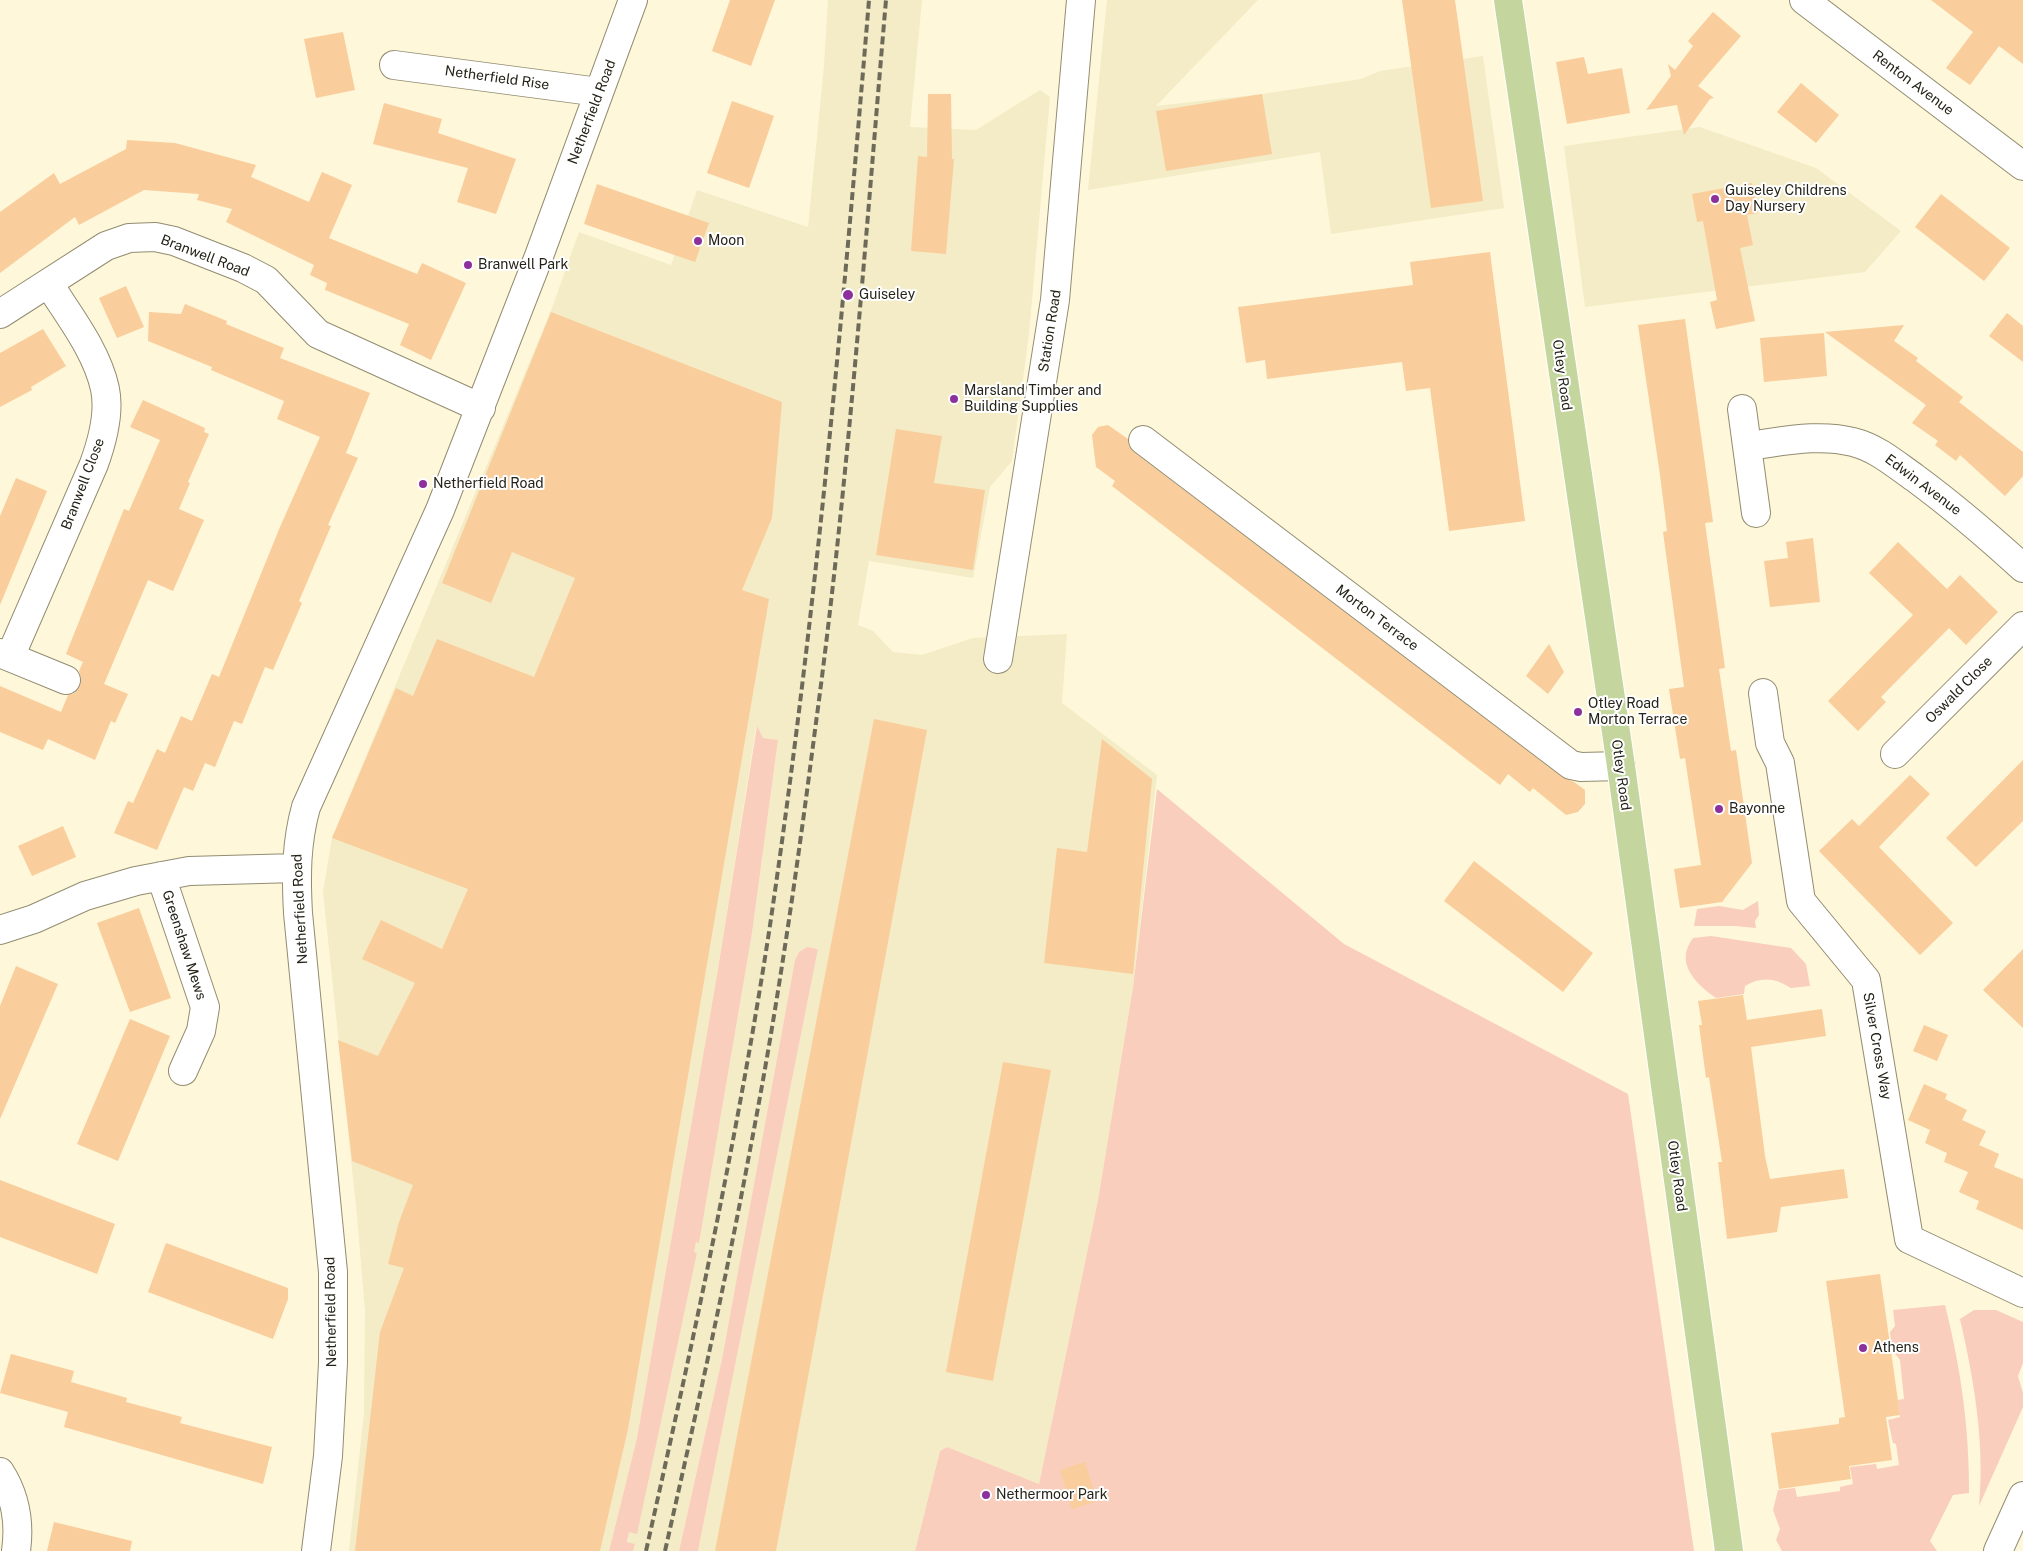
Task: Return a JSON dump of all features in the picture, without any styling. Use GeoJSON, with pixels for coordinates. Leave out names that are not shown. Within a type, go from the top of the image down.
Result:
{"type":"FeatureCollection","features":[{"type":"Feature","properties":{"kind":"main road","name":"Otley Road"},"geometry":{"type":"LineString","coordinates":[[1508,0],[1621,766],[1729,1551]]}},
{"type":"Feature","properties":{"kind":"street","name":"Netherfield Road"},"geometry":{"type":"LineString","coordinates":[[316,1551],[328,1456],[333,1272],[298,913],[296,868],[299,834],[306,807],[440,510],[481,408],[633,0]]}},
{"type":"Feature","properties":{"kind":"street","name":"Station Road"},"geometry":{"type":"LineString","coordinates":[[998,659],[1056,300],[1081,0]]}},
{"type":"Feature","properties":{"kind":"street","name":"Renton Avenue"},"geometry":{"type":"LineString","coordinates":[[1804,0],[2023,166]]}},
{"type":"Feature","properties":{"kind":"street","name":"Netherfield Rise"},"geometry":{"type":"LineString","coordinates":[[394,64],[600,92]]}},
{"type":"Feature","properties":{"kind":"street","name":"Branwell Road"},"geometry":{"type":"LineString","coordinates":[[0,314],[106,246],[121,241],[155,236],[174,241],[243,268],[266,280],[308,326],[332,342],[481,408]]}},
{"type":"Feature","properties":{"kind":"street","name":"Branwell Close"},"geometry":{"type":"LineString","coordinates":[[49,284],[96,363],[106,390],[105,423],[101,445],[94,464],[5,655],[66,680]]}},
{"type":"Feature","properties":{"kind":"street"},"geometry":{"type":"LineString","coordinates":[[1742,409],[1756,513]]}},
{"type":"Feature","properties":{"kind":"street","name":"Edwin Avenue"},"geometry":{"type":"LineString","coordinates":[[1747,446],[1801,439],[1828,438],[1853,442],[1879,452],[1982,531],[2023,568]]}},
{"type":"Feature","properties":{"kind":"street","name":"Morton Terrace"},"geometry":{"type":"LineString","coordinates":[[1143,440],[1570,764],[1581,767],[1621,766]]}},
{"type":"Feature","properties":{"kind":"street","name":"Oswald Close"},"geometry":{"type":"LineString","coordinates":[[1895,754],[2023,626]]}},
{"type":"Feature","properties":{"kind":"street","name":"Silver Cross Way"},"geometry":{"type":"LineString","coordinates":[[1763,693],[1770,743],[1780,763],[1801,900],[1866,980],[1909,1239],[2023,1294]]}},
{"type":"Feature","properties":{"kind":"street"},"geometry":{"type":"LineString","coordinates":[[0,930],[34,920],[85,896],[161,876],[189,871],[296,868]]}},
{"type":"Feature","properties":{"kind":"street","name":"Greenshaw Mews"},"geometry":{"type":"LineString","coordinates":[[161,876],[205,1007],[201,1031],[183,1072]]}},
{"type":"Feature","properties":{"kind":"street"},"geometry":{"type":"LineString","coordinates":[[0,1472],[10,1488],[17,1512],[19,1534],[16,1551]]}},
{"type":"Feature","properties":{"kind":"street"},"geometry":{"type":"LineString","coordinates":[[1998,1551],[2023,1496]]}},
{"type":"Feature","properties":{"kind":"shaded area"},"geometry":{"type":"Polygon","coordinates":[[[828,0],[922,0],[910,127],[976,130],[1040,90],[1050,97],[1029,334],[1012,461],[990,487],[973,578],[869,561],[858,625],[873,631],[893,652],[922,655],[973,638],[1067,634],[1062,703],[1157,775],[1133,987],[1098,1200],[1039,1484],[947,1447],[940,1451],[915,1551],[698,1551],[818,948],[799,952],[795,960],[722,1359],[679,1551],[633,1551],[635,1544],[627,1543],[629,1532],[636,1533],[697,1253],[694,1252],[696,1241],[699,1242],[752,933],[778,740],[763,738],[756,727],[717,975],[637,1438],[609,1551],[349,1551],[364,1413],[365,1311],[357,1216],[323,892],[332,838],[552,308],[579,232],[671,265],[697,190],[808,227],[824,66],[828,0]]]}},
{"type":"Feature","properties":{"kind":"shaded area"},"geometry":{"type":"Polygon","coordinates":[[[1107,0],[1258,0],[1156,106],[1262,94],[1361,79],[1380,71],[1483,56],[1504,208],[1331,234],[1320,152],[1088,190],[1107,0]]]}},
{"type":"Feature","properties":{"kind":"shaded area","name":"Guiseley Childrens Day Nursery"},"geometry":{"type":"Polygon","coordinates":[[[1700,127],[1816,168],[1901,231],[1865,272],[1585,307],[1564,146],[1700,127]]]}},
{"type":"Feature","properties":{"kind":"shaded area"},"geometry":{"type":"Polygon","coordinates":[[[757,726],[763,738],[778,740],[752,933],[699,1243],[696,1242],[694,1252],[697,1253],[637,1534],[629,1532],[627,1542],[635,1544],[633,1551],[609,1551],[637,1438],[717,975],[757,726]]]}},
{"type":"Feature","properties":{"kind":"shaded area","name":"Nethermoor Park"},"geometry":{"type":"Polygon","coordinates":[[[1157,789],[1344,944],[1628,1094],[1694,1551],[915,1551],[940,1451],[947,1447],[1039,1484],[1098,1200],[1133,987],[1157,789]]]}},
{"type":"Feature","properties":{"kind":"shaded area"},"geometry":{"type":"Polygon","coordinates":[[[1758,901],[1759,915],[1755,921],[1756,928],[1694,926],[1697,909],[1719,906],[1743,910],[1758,901]]]}},
{"type":"Feature","properties":{"kind":"shaded area"},"geometry":{"type":"Polygon","coordinates":[[[1711,936],[1791,948],[1806,964],[1810,986],[1791,988],[1774,980],[1763,980],[1745,986],[1744,994],[1716,998],[1701,986],[1690,972],[1686,956],[1693,938],[1711,936]]]}},
{"type":"Feature","properties":{"kind":"shaded area"},"geometry":{"type":"Polygon","coordinates":[[[807,947],[818,949],[698,1551],[679,1551],[722,1359],[795,960],[799,952],[807,947]]]}},
{"type":"Feature","properties":{"kind":"shaded area"},"geometry":{"type":"Polygon","coordinates":[[[1945,1305],[1956,1352],[1966,1421],[1969,1493],[1953,1495],[1930,1541],[1937,1551],[1782,1551],[1776,1540],[1780,1529],[1773,1510],[1778,1490],[1795,1488],[1797,1497],[1840,1491],[1840,1487],[1853,1484],[1850,1467],[1876,1464],[1877,1469],[1899,1465],[1896,1444],[1893,1443],[1888,1420],[1900,1417],[1898,1400],[1904,1399],[1900,1360],[1892,1350],[1890,1332],[1895,1326],[1893,1310],[1945,1305]]]}},
{"type":"Feature","properties":{"kind":"shaded area"},"geometry":{"type":"Polygon","coordinates":[[[1974,1310],[1996,1310],[2023,1322],[2023,1363],[2018,1376],[2023,1393],[2023,1407],[1979,1506],[1981,1459],[1977,1412],[1970,1365],[1960,1319],[1974,1310]]]}},
{"type":"Feature","properties":{"kind":"building"},"geometry":{"type":"Polygon","coordinates":[[[730,0],[775,0],[751,66],[712,51],[730,0]]]}},
{"type":"Feature","properties":{"kind":"building"},"geometry":{"type":"Polygon","coordinates":[[[1402,0],[1455,0],[1483,201],[1431,208],[1402,0]]]}},
{"type":"Feature","properties":{"kind":"building"},"geometry":{"type":"Polygon","coordinates":[[[1931,0],[2023,0],[2023,64],[1999,46],[1970,85],[1946,68],[1973,32],[1931,0]]]}},
{"type":"Feature","properties":{"kind":"building"},"geometry":{"type":"Polygon","coordinates":[[[1713,12],[1741,36],[1698,86],[1714,98],[1710,99],[1684,135],[1677,105],[1646,110],[1671,76],[1668,64],[1675,70],[1693,46],[1688,41],[1713,12]]]}},
{"type":"Feature","properties":{"kind":"building"},"geometry":{"type":"Polygon","coordinates":[[[343,32],[355,90],[316,98],[304,39],[343,32]]]}},
{"type":"Feature","properties":{"kind":"building"},"geometry":{"type":"Polygon","coordinates":[[[1584,57],[1588,74],[1622,68],[1630,113],[1567,124],[1556,62],[1584,57]]]}},
{"type":"Feature","properties":{"kind":"building"},"geometry":{"type":"Polygon","coordinates":[[[1801,83],[1839,115],[1816,143],[1777,112],[1801,83]]]}},
{"type":"Feature","properties":{"kind":"building"},"geometry":{"type":"Polygon","coordinates":[[[928,94],[951,94],[952,159],[954,159],[946,254],[911,251],[918,156],[927,157],[928,94]]]}},
{"type":"Feature","properties":{"kind":"building"},"geometry":{"type":"Polygon","coordinates":[[[1262,94],[1272,154],[1166,171],[1156,111],[1262,94]]]}},
{"type":"Feature","properties":{"kind":"building"},"geometry":{"type":"Polygon","coordinates":[[[732,101],[774,116],[749,188],[707,173],[732,101]]]}},
{"type":"Feature","properties":{"kind":"building"},"geometry":{"type":"Polygon","coordinates":[[[384,103],[442,119],[438,133],[516,159],[496,214],[457,202],[468,168],[373,144],[384,103]]]}},
{"type":"Feature","properties":{"kind":"building"},"geometry":{"type":"Polygon","coordinates":[[[127,140],[175,143],[256,165],[251,177],[309,202],[322,172],[352,185],[329,238],[417,274],[422,263],[466,283],[431,360],[400,345],[409,324],[325,290],[327,283],[310,275],[314,265],[226,222],[232,209],[197,200],[199,194],[144,190],[79,225],[75,217],[0,273],[0,212],[54,173],[60,184],[126,149],[127,140]]]}},
{"type":"Feature","properties":{"kind":"building"},"geometry":{"type":"Polygon","coordinates":[[[1752,183],[1758,213],[1747,215],[1753,245],[1740,248],[1755,321],[1716,329],[1710,302],[1717,300],[1703,221],[1697,222],[1692,194],[1752,183]]]}},
{"type":"Feature","properties":{"kind":"building"},"geometry":{"type":"Polygon","coordinates":[[[597,184],[709,223],[695,262],[584,224],[597,184]]]}},
{"type":"Feature","properties":{"kind":"building"},"geometry":{"type":"Polygon","coordinates":[[[1941,194],[2010,248],[1984,281],[1915,227],[1941,194]]]}},
{"type":"Feature","properties":{"kind":"building"},"geometry":{"type":"Polygon","coordinates":[[[1490,252],[1525,521],[1449,531],[1430,388],[1406,391],[1402,362],[1267,379],[1265,360],[1246,363],[1238,307],[1413,285],[1410,262],[1490,252]]]}},
{"type":"Feature","properties":{"kind":"building"},"geometry":{"type":"Polygon","coordinates":[[[126,286],[144,327],[117,338],[99,298],[126,286]]]}},
{"type":"Feature","properties":{"kind":"building"},"geometry":{"type":"Polygon","coordinates":[[[185,304],[227,321],[226,324],[284,348],[280,358],[370,393],[346,453],[358,458],[328,525],[331,526],[299,601],[302,603],[273,670],[265,667],[242,724],[234,721],[215,767],[205,763],[193,791],[184,787],[157,850],[114,833],[128,801],[133,803],[157,749],[165,753],[181,716],[192,721],[212,674],[219,677],[280,527],[320,437],[277,419],[284,401],[211,370],[212,367],[148,341],[149,312],[181,314],[185,304]]]}},
{"type":"Feature","properties":{"kind":"building"},"geometry":{"type":"Polygon","coordinates":[[[551,312],[782,402],[772,518],[742,590],[769,599],[628,1429],[600,1551],[355,1551],[380,1332],[404,1268],[388,1264],[399,1222],[413,1185],[352,1161],[338,1040],[378,1056],[415,983],[362,959],[381,920],[442,949],[468,889],[332,838],[396,688],[413,696],[437,639],[534,677],[575,578],[512,552],[491,603],[442,583],[551,312]]]}},
{"type":"Feature","properties":{"kind":"building"},"geometry":{"type":"Polygon","coordinates":[[[2007,313],[2023,326],[2023,362],[1989,336],[2007,313]]]}},
{"type":"Feature","properties":{"kind":"building"},"geometry":{"type":"Polygon","coordinates":[[[1685,319],[1713,522],[1705,523],[1725,668],[1719,669],[1731,751],[1736,750],[1752,863],[1722,902],[1680,908],[1674,869],[1701,865],[1685,758],[1680,759],[1669,689],[1684,687],[1663,532],[1667,531],[1660,475],[1638,325],[1685,319]]]}},
{"type":"Feature","properties":{"kind":"building"},"geometry":{"type":"Polygon","coordinates":[[[1904,325],[1894,341],[1918,358],[1916,361],[1963,397],[1959,402],[2023,452],[2023,476],[2005,496],[1960,455],[1956,461],[1935,445],[1938,441],[1912,423],[1926,405],[1825,332],[1904,325]]]}},
{"type":"Feature","properties":{"kind":"building"},"geometry":{"type":"Polygon","coordinates":[[[43,329],[66,366],[31,387],[32,390],[0,407],[0,353],[43,329]]]}},
{"type":"Feature","properties":{"kind":"building"},"geometry":{"type":"Polygon","coordinates":[[[1824,333],[1827,376],[1764,382],[1760,338],[1824,333]]]}},
{"type":"Feature","properties":{"kind":"building"},"geometry":{"type":"Polygon","coordinates":[[[143,400],[205,428],[204,432],[209,434],[188,482],[190,483],[179,509],[204,520],[173,591],[148,580],[104,684],[128,694],[115,723],[111,721],[95,760],[48,739],[43,750],[0,732],[0,686],[61,712],[68,695],[75,693],[80,686],[81,678],[79,671],[83,662],[66,654],[124,509],[129,511],[160,440],[130,427],[143,400]]]}},
{"type":"Feature","properties":{"kind":"building"},"geometry":{"type":"Polygon","coordinates":[[[1108,425],[1128,439],[1129,446],[1134,452],[1562,777],[1574,782],[1585,790],[1585,804],[1578,812],[1566,815],[1533,788],[1530,792],[1508,774],[1500,785],[1112,486],[1115,481],[1096,467],[1092,435],[1098,427],[1108,425]]]}},
{"type":"Feature","properties":{"kind":"building"},"geometry":{"type":"Polygon","coordinates":[[[896,429],[942,436],[934,483],[985,490],[973,570],[876,555],[896,429]]]}},
{"type":"Feature","properties":{"kind":"building"},"geometry":{"type":"Polygon","coordinates":[[[16,478],[47,491],[0,605],[0,516],[16,478]]]}},
{"type":"Feature","properties":{"kind":"building"},"geometry":{"type":"Polygon","coordinates":[[[1813,538],[1820,602],[1770,607],[1764,561],[1788,558],[1786,542],[1813,538]]]}},
{"type":"Feature","properties":{"kind":"building"},"geometry":{"type":"Polygon","coordinates":[[[1898,542],[1947,589],[1960,575],[1998,612],[1966,645],[1949,628],[1881,697],[1886,702],[1858,731],[1828,701],[1913,615],[1869,573],[1898,542]]]}},
{"type":"Feature","properties":{"kind":"building"},"geometry":{"type":"Polygon","coordinates":[[[1549,644],[1564,672],[1548,694],[1526,676],[1549,644]]]}},
{"type":"Feature","properties":{"kind":"building"},"geometry":{"type":"Polygon","coordinates":[[[874,719],[927,730],[776,1551],[715,1551],[874,719]]]}},
{"type":"Feature","properties":{"kind":"building"},"geometry":{"type":"Polygon","coordinates":[[[1102,739],[1152,779],[1133,974],[1044,963],[1057,848],[1087,852],[1102,739]]]}},
{"type":"Feature","properties":{"kind":"building"},"geometry":{"type":"Polygon","coordinates":[[[2023,760],[2023,821],[1976,867],[1946,838],[2023,760]]]}},
{"type":"Feature","properties":{"kind":"building"},"geometry":{"type":"Polygon","coordinates":[[[1910,775],[1930,794],[1879,847],[1953,923],[1920,955],[1819,851],[1852,819],[1859,826],[1910,775]]]}},
{"type":"Feature","properties":{"kind":"building"},"geometry":{"type":"Polygon","coordinates":[[[63,826],[76,857],[32,876],[18,846],[63,826]]]}},
{"type":"Feature","properties":{"kind":"building"},"geometry":{"type":"Polygon","coordinates":[[[1474,861],[1593,953],[1563,992],[1444,901],[1474,861]]]}},
{"type":"Feature","properties":{"kind":"building"},"geometry":{"type":"Polygon","coordinates":[[[139,908],[171,998],[130,1012],[97,923],[139,908]]]}},
{"type":"Feature","properties":{"kind":"building"},"geometry":{"type":"Polygon","coordinates":[[[2023,949],[2023,1028],[1983,990],[2023,949]]]}},
{"type":"Feature","properties":{"kind":"building"},"geometry":{"type":"Polygon","coordinates":[[[16,966],[58,984],[0,1119],[0,1006],[16,966]]]}},
{"type":"Feature","properties":{"kind":"building"},"geometry":{"type":"Polygon","coordinates":[[[1743,995],[1747,1020],[1822,1009],[1826,1036],[1751,1047],[1765,1156],[1770,1179],[1844,1169],[1848,1198],[1781,1207],[1777,1232],[1727,1239],[1718,1162],[1722,1162],[1709,1077],[1706,1078],[1698,1001],[1743,995]]]}},
{"type":"Feature","properties":{"kind":"building"},"geometry":{"type":"Polygon","coordinates":[[[130,1019],[170,1036],[118,1161],[77,1144],[130,1019]]]}},
{"type":"Feature","properties":{"kind":"building"},"geometry":{"type":"Polygon","coordinates":[[[1924,1025],[1948,1035],[1937,1061],[1913,1051],[1924,1025]]]}},
{"type":"Feature","properties":{"kind":"building"},"geometry":{"type":"Polygon","coordinates":[[[1003,1062],[1051,1070],[993,1381],[946,1372],[1003,1062]]]}},
{"type":"Feature","properties":{"kind":"building"},"geometry":{"type":"Polygon","coordinates":[[[1924,1084],[1947,1094],[1945,1099],[1967,1110],[1962,1120],[1986,1131],[1979,1145],[1999,1154],[1994,1167],[2023,1179],[2023,1230],[1976,1209],[1979,1201],[1959,1192],[1968,1172],[1944,1162],[1947,1153],[1925,1143],[1930,1130],[1908,1120],[1924,1084]]]}},
{"type":"Feature","properties":{"kind":"building"},"geometry":{"type":"Polygon","coordinates":[[[0,1180],[115,1224],[97,1274],[0,1237],[0,1180]]]}},
{"type":"Feature","properties":{"kind":"building"},"geometry":{"type":"Polygon","coordinates":[[[166,1243],[288,1288],[288,1299],[273,1339],[148,1292],[166,1243]]]}},
{"type":"Feature","properties":{"kind":"building","name":"Athens"},"geometry":{"type":"Polygon","coordinates":[[[1880,1274],[1900,1415],[1886,1417],[1892,1460],[1849,1466],[1851,1479],[1779,1489],[1771,1433],[1839,1424],[1839,1418],[1845,1417],[1826,1281],[1880,1274]]]}},
{"type":"Feature","properties":{"kind":"building"},"geometry":{"type":"Polygon","coordinates":[[[11,1354],[74,1371],[71,1382],[127,1398],[126,1402],[182,1417],[180,1423],[272,1447],[263,1484],[64,1427],[68,1412],[0,1393],[11,1354]]]}},
{"type":"Feature","properties":{"kind":"building"},"geometry":{"type":"Polygon","coordinates":[[[1085,1462],[1097,1501],[1072,1509],[1060,1470],[1085,1462]]]}},
{"type":"Feature","properties":{"kind":"building"},"geometry":{"type":"Polygon","coordinates":[[[54,1522],[132,1541],[130,1551],[47,1551],[54,1522]]]}},
{"type":"Feature","properties":{"kind":"railway"},"geometry":{"type":"LineString","coordinates":[[646,1551],[697,1320],[728,1165],[769,932],[814,584],[838,351],[869,0]]}},
{"type":"Feature","properties":{"kind":"railway"},"geometry":{"type":"LineString","coordinates":[[665,1551],[740,1201],[760,1098],[794,888],[837,548],[855,365],[886,0]]}},
{"type":"Feature","properties":{"kind":"place","name":"Guiseley Childrens Day Nursery"},"geometry":{"type":"Point","coordinates":[1715,199]}},
{"type":"Feature","properties":{"kind":"place","name":"Moon"},"geometry":{"type":"Point","coordinates":[698,241]}},
{"type":"Feature","properties":{"kind":"place","name":"Branwell Park"},"geometry":{"type":"Point","coordinates":[468,265]}},
{"type":"Feature","properties":{"kind":"place","name":"Guiseley"},"geometry":{"type":"Point","coordinates":[848,295]}},
{"type":"Feature","properties":{"kind":"place","name":"Marsland Timber and Building Supplies"},"geometry":{"type":"Point","coordinates":[954,399]}},
{"type":"Feature","properties":{"kind":"place","name":"Netherfield Road"},"geometry":{"type":"Point","coordinates":[423,484]}},
{"type":"Feature","properties":{"kind":"place","name":"Otley Road Morton Terrace"},"geometry":{"type":"Point","coordinates":[1578,712]}},
{"type":"Feature","properties":{"kind":"place","name":"Bayonne"},"geometry":{"type":"Point","coordinates":[1719,809]}},
{"type":"Feature","properties":{"kind":"place","name":"Athens"},"geometry":{"type":"Point","coordinates":[1863,1348]}},
{"type":"Feature","properties":{"kind":"place","name":"Nethermoor Park"},"geometry":{"type":"Point","coordinates":[986,1495]}}]}
